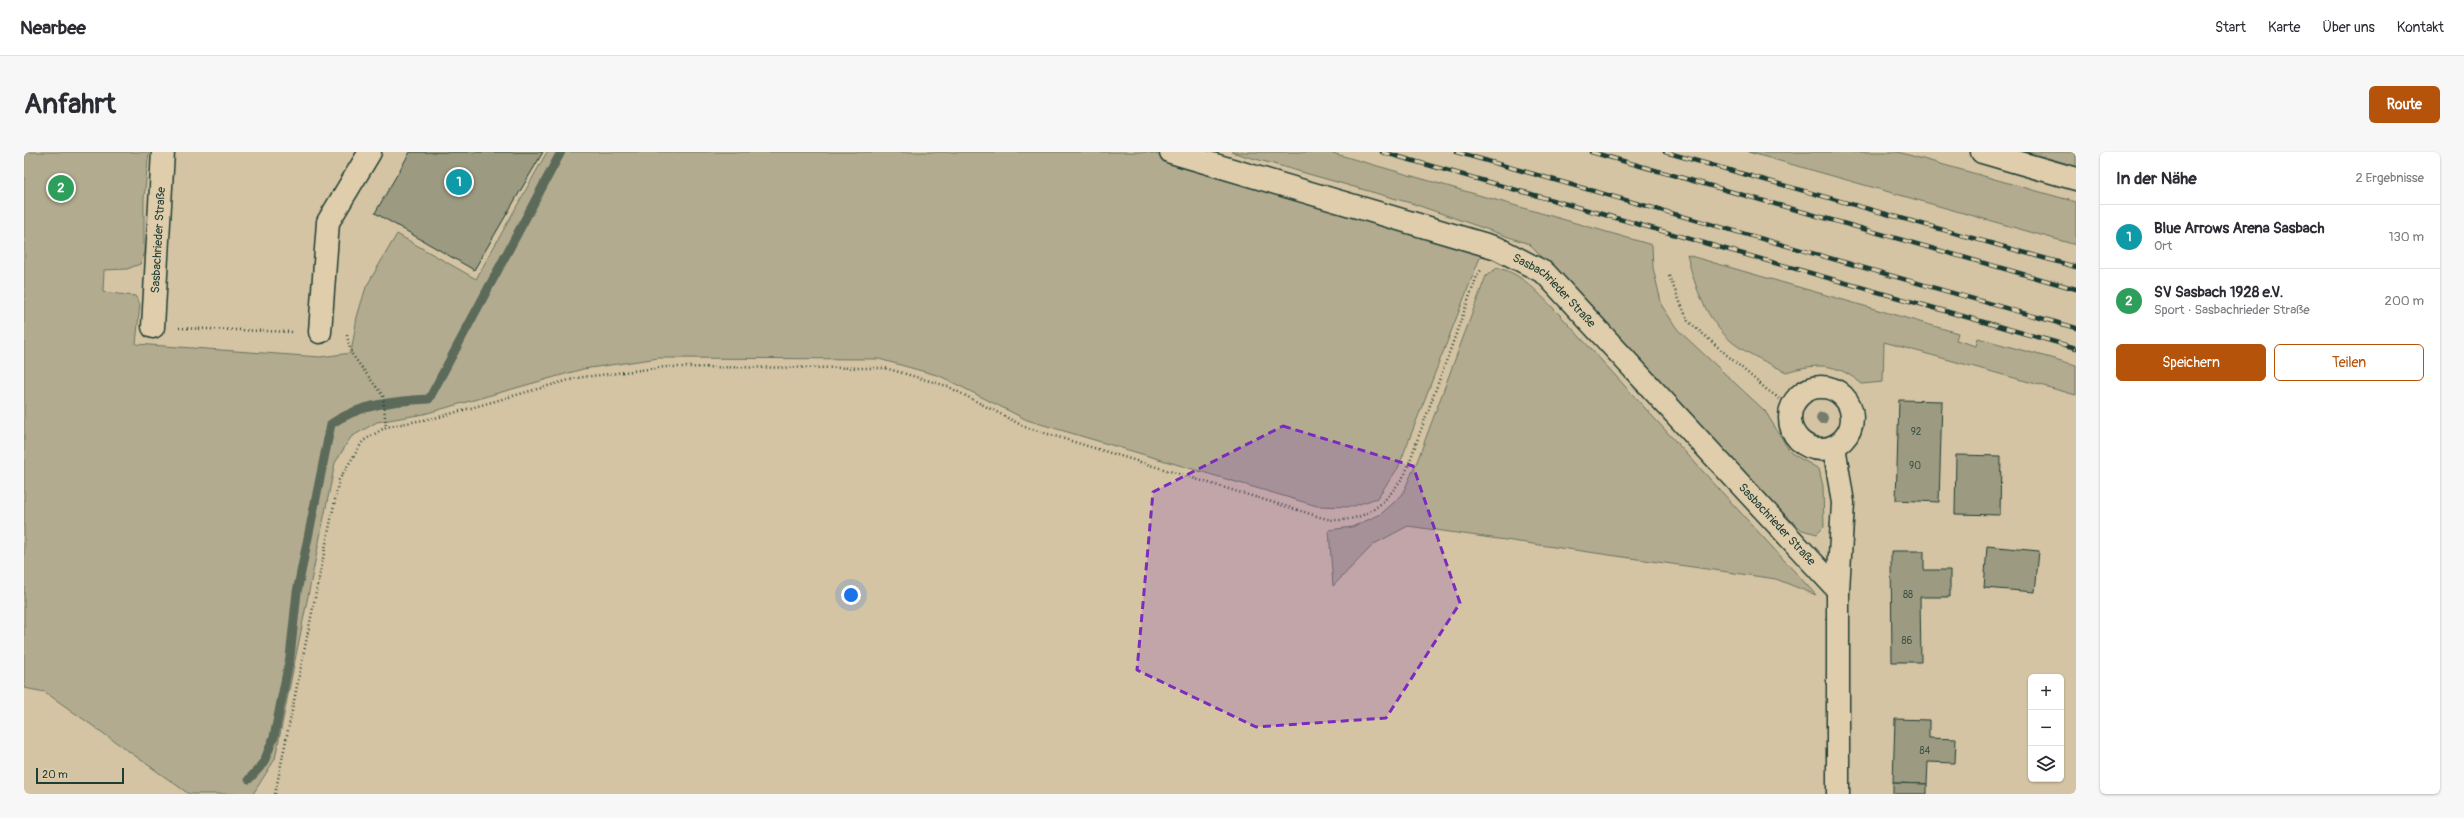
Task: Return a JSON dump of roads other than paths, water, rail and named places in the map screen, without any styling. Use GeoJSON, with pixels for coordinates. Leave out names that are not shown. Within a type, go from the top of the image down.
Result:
{"type":"FeatureCollection","features":[{"type":"Feature","properties":{"kind":"street","name":"Sasbachrieder Straße"},"geometry":{"type":"LineString","coordinates":[[153,327],[163,152]]}},
{"type":"Feature","properties":{"kind":"street"},"geometry":{"type":"LineString","coordinates":[[320,332],[328,222],[370,152]]}},
{"type":"Feature","properties":{"kind":"street","name":"Sasbachrieder Straße"},"geometry":{"type":"LineString","coordinates":[[1170,152],[1497,248],[1546,273],[1838,590]]}},
{"type":"Feature","properties":{"kind":"street"},"geometry":{"type":"LineString","coordinates":[[1982,152],[2076,179]]}},
{"type":"Feature","properties":{"kind":"street"},"geometry":{"type":"LineString","coordinates":[[1819,386],[1831,388],[1842,394],[1850,404],[1851,422],[1844,439],[1834,446],[1822,449],[1810,447],[1799,441],[1792,431],[1789,419],[1791,407],[1798,396],[1807,389],[1819,386]]}},
{"type":"Feature","properties":{"kind":"street"},"geometry":{"type":"LineString","coordinates":[[1834,446],[1843,503],[1838,590],[1838,794]]}},
{"type":"Feature","properties":{"kind":"waterway"},"geometry":{"type":"LineString","coordinates":[[249,779],[263,764],[274,737],[290,657],[297,592],[331,424],[342,417],[366,408],[403,401],[429,399],[561,152]]}},
{"type":"Feature","properties":{"kind":"railway"},"geometry":{"type":"LineString","coordinates":[[1382,152],[2076,348]]}},
{"type":"Feature","properties":{"kind":"railway"},"geometry":{"type":"LineString","coordinates":[[1456,152],[2076,328]]}},
{"type":"Feature","properties":{"kind":"railway"},"geometry":{"type":"LineString","coordinates":[[1591,152],[2076,289]]}},
{"type":"Feature","properties":{"kind":"railway"},"geometry":{"type":"LineString","coordinates":[[1665,152],[2076,267]]}},
{"type":"Feature","properties":{"kind":"place","name":"Blue Arrows Arena Sasbach"},"geometry":{"type":"Point","coordinates":[459,182]}},
{"type":"Feature","properties":{"kind":"place","name":"SV Sasbach 1928 e.V."},"geometry":{"type":"Point","coordinates":[61,188]}}]}
